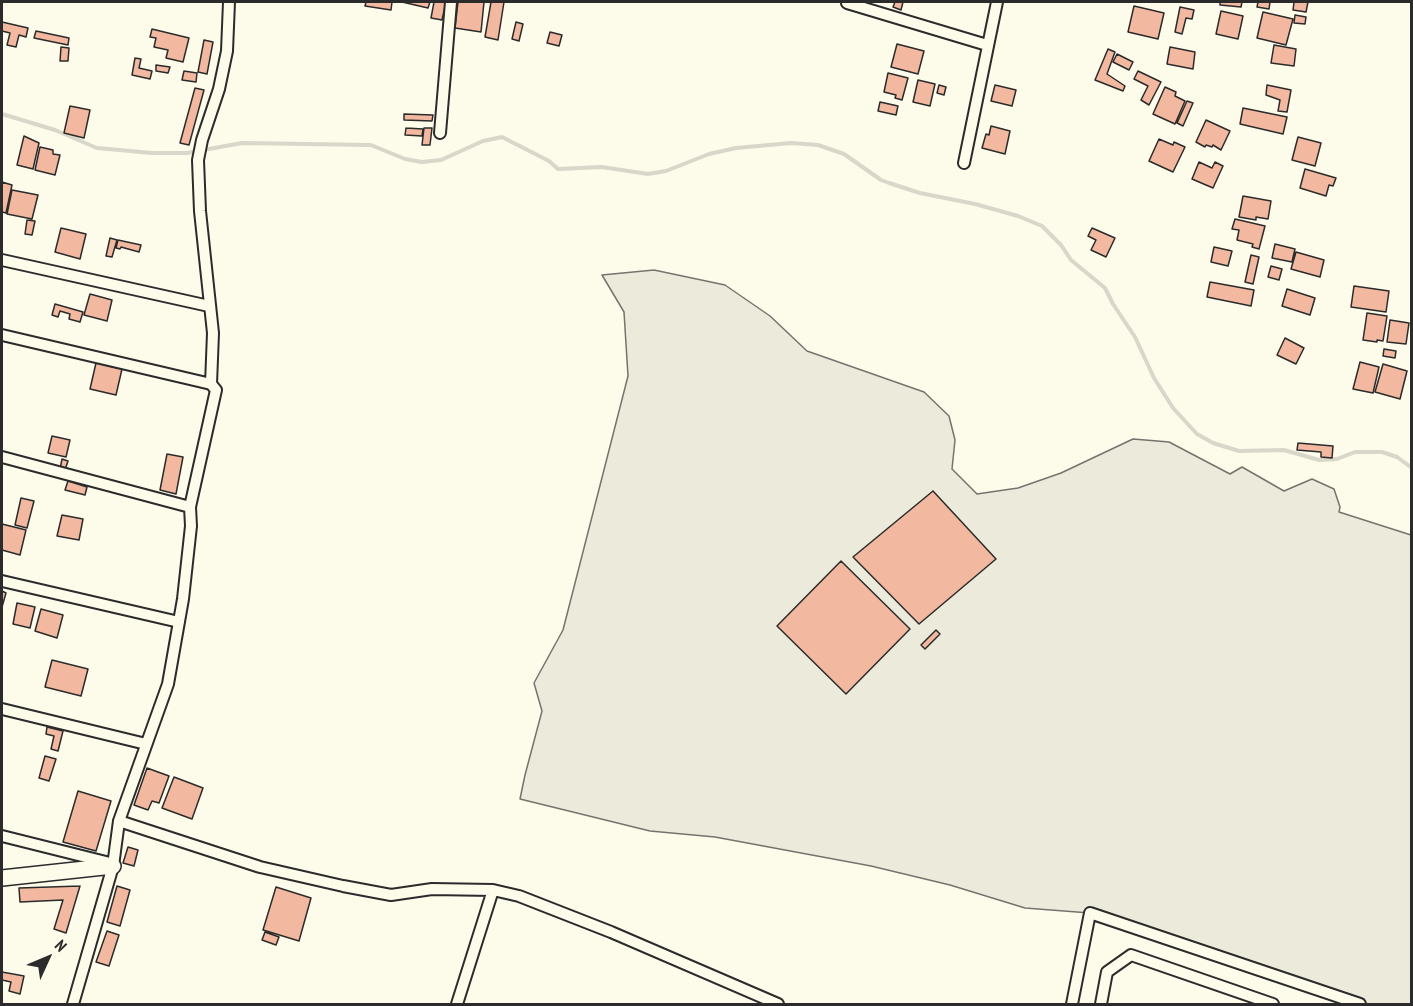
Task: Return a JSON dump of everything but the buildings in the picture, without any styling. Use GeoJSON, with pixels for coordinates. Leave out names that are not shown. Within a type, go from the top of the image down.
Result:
{"type":"FeatureCollection","features":[{"type":"Feature","properties":{"kind":"street"},"geometry":{"type":"LineString","coordinates":[[210,384],[213,333],[200,212],[198,160],[202,140],[219,89],[227,51],[229,2]]}},
{"type":"Feature","properties":{"kind":"street"},"geometry":{"type":"LineString","coordinates":[[440,133],[451,2]]}},
{"type":"Feature","properties":{"kind":"street"},"geometry":{"type":"LineString","coordinates":[[964,163],[997,2]]}},
{"type":"Feature","properties":{"kind":"street"},"geometry":{"type":"LineString","coordinates":[[847,3],[987,45]]}},
{"type":"Feature","properties":{"kind":"street"},"geometry":{"type":"LineString","coordinates":[[2,260],[209,306]]}},
{"type":"Feature","properties":{"kind":"street"},"geometry":{"type":"LineString","coordinates":[[2,335],[210,384],[216,390],[190,507],[190,526],[179,622],[168,684],[119,822],[113,865],[74,1005]]}},
{"type":"Feature","properties":{"kind":"street"},"geometry":{"type":"LineString","coordinates":[[2,457],[190,507]]}},
{"type":"Feature","properties":{"kind":"street"},"geometry":{"type":"LineString","coordinates":[[2,581],[179,622]]}},
{"type":"Feature","properties":{"kind":"street"},"geometry":{"type":"LineString","coordinates":[[2,709],[146,744]]}},
{"type":"Feature","properties":{"kind":"street"},"geometry":{"type":"LineString","coordinates":[[119,822],[260,867],[352,888],[391,895],[432,889],[493,890],[519,896],[601,928],[778,1005]]}},
{"type":"Feature","properties":{"kind":"street"},"geometry":{"type":"LineString","coordinates":[[2,836],[113,865]]}},
{"type":"Feature","properties":{"kind":"street"},"geometry":{"type":"LineString","coordinates":[[2,878],[113,865]]}},
{"type":"Feature","properties":{"kind":"street"},"geometry":{"type":"LineString","coordinates":[[457,1005],[493,890]]}},
{"type":"Feature","properties":{"kind":"street"},"geometry":{"type":"LineString","coordinates":[[1072,1005],[1090,913],[1360,1005]]}},
{"type":"Feature","properties":{"kind":"street"},"geometry":{"type":"LineString","coordinates":[[1101,1005],[1107,972],[1131,955],[1273,1005]]}},
{"type":"Feature","properties":{"kind":"shaded area"},"geometry":{"type":"Polygon","coordinates":[[[654,270],[725,285],[770,316],[807,351],[924,392],[949,416],[955,440],[952,469],[977,494],[1018,488],[1061,473],[1133,439],[1169,442],[1230,474],[1242,467],[1284,491],[1312,479],[1334,489],[1340,507],[1339,512],[1411,535],[1411,1004],[1360,1004],[1090,913],[1025,908],[950,885],[871,866],[715,837],[650,831],[520,799],[542,711],[534,683],[563,630],[628,376],[624,312],[602,275],[654,270]]]}},
{"type":"Feature","properties":{"kind":"waterway"},"geometry":{"type":"LineString","coordinates":[[2,114],[55,130],[97,148],[152,153],[187,153],[242,143],[371,145],[405,159],[422,162],[441,160],[483,141],[502,137],[549,161],[558,169],[602,167],[648,174],[666,171],[709,154],[736,148],[791,143],[818,145],[844,154],[881,180],[889,183],[920,193],[975,204],[1018,216],[1042,226],[1061,245],[1071,260],[1105,288],[1135,337],[1154,378],[1173,408],[1197,434],[1213,443],[1239,451],[1284,450],[1319,460],[1337,459],[1355,452],[1382,452],[1397,457],[1412,468]]}}]}
